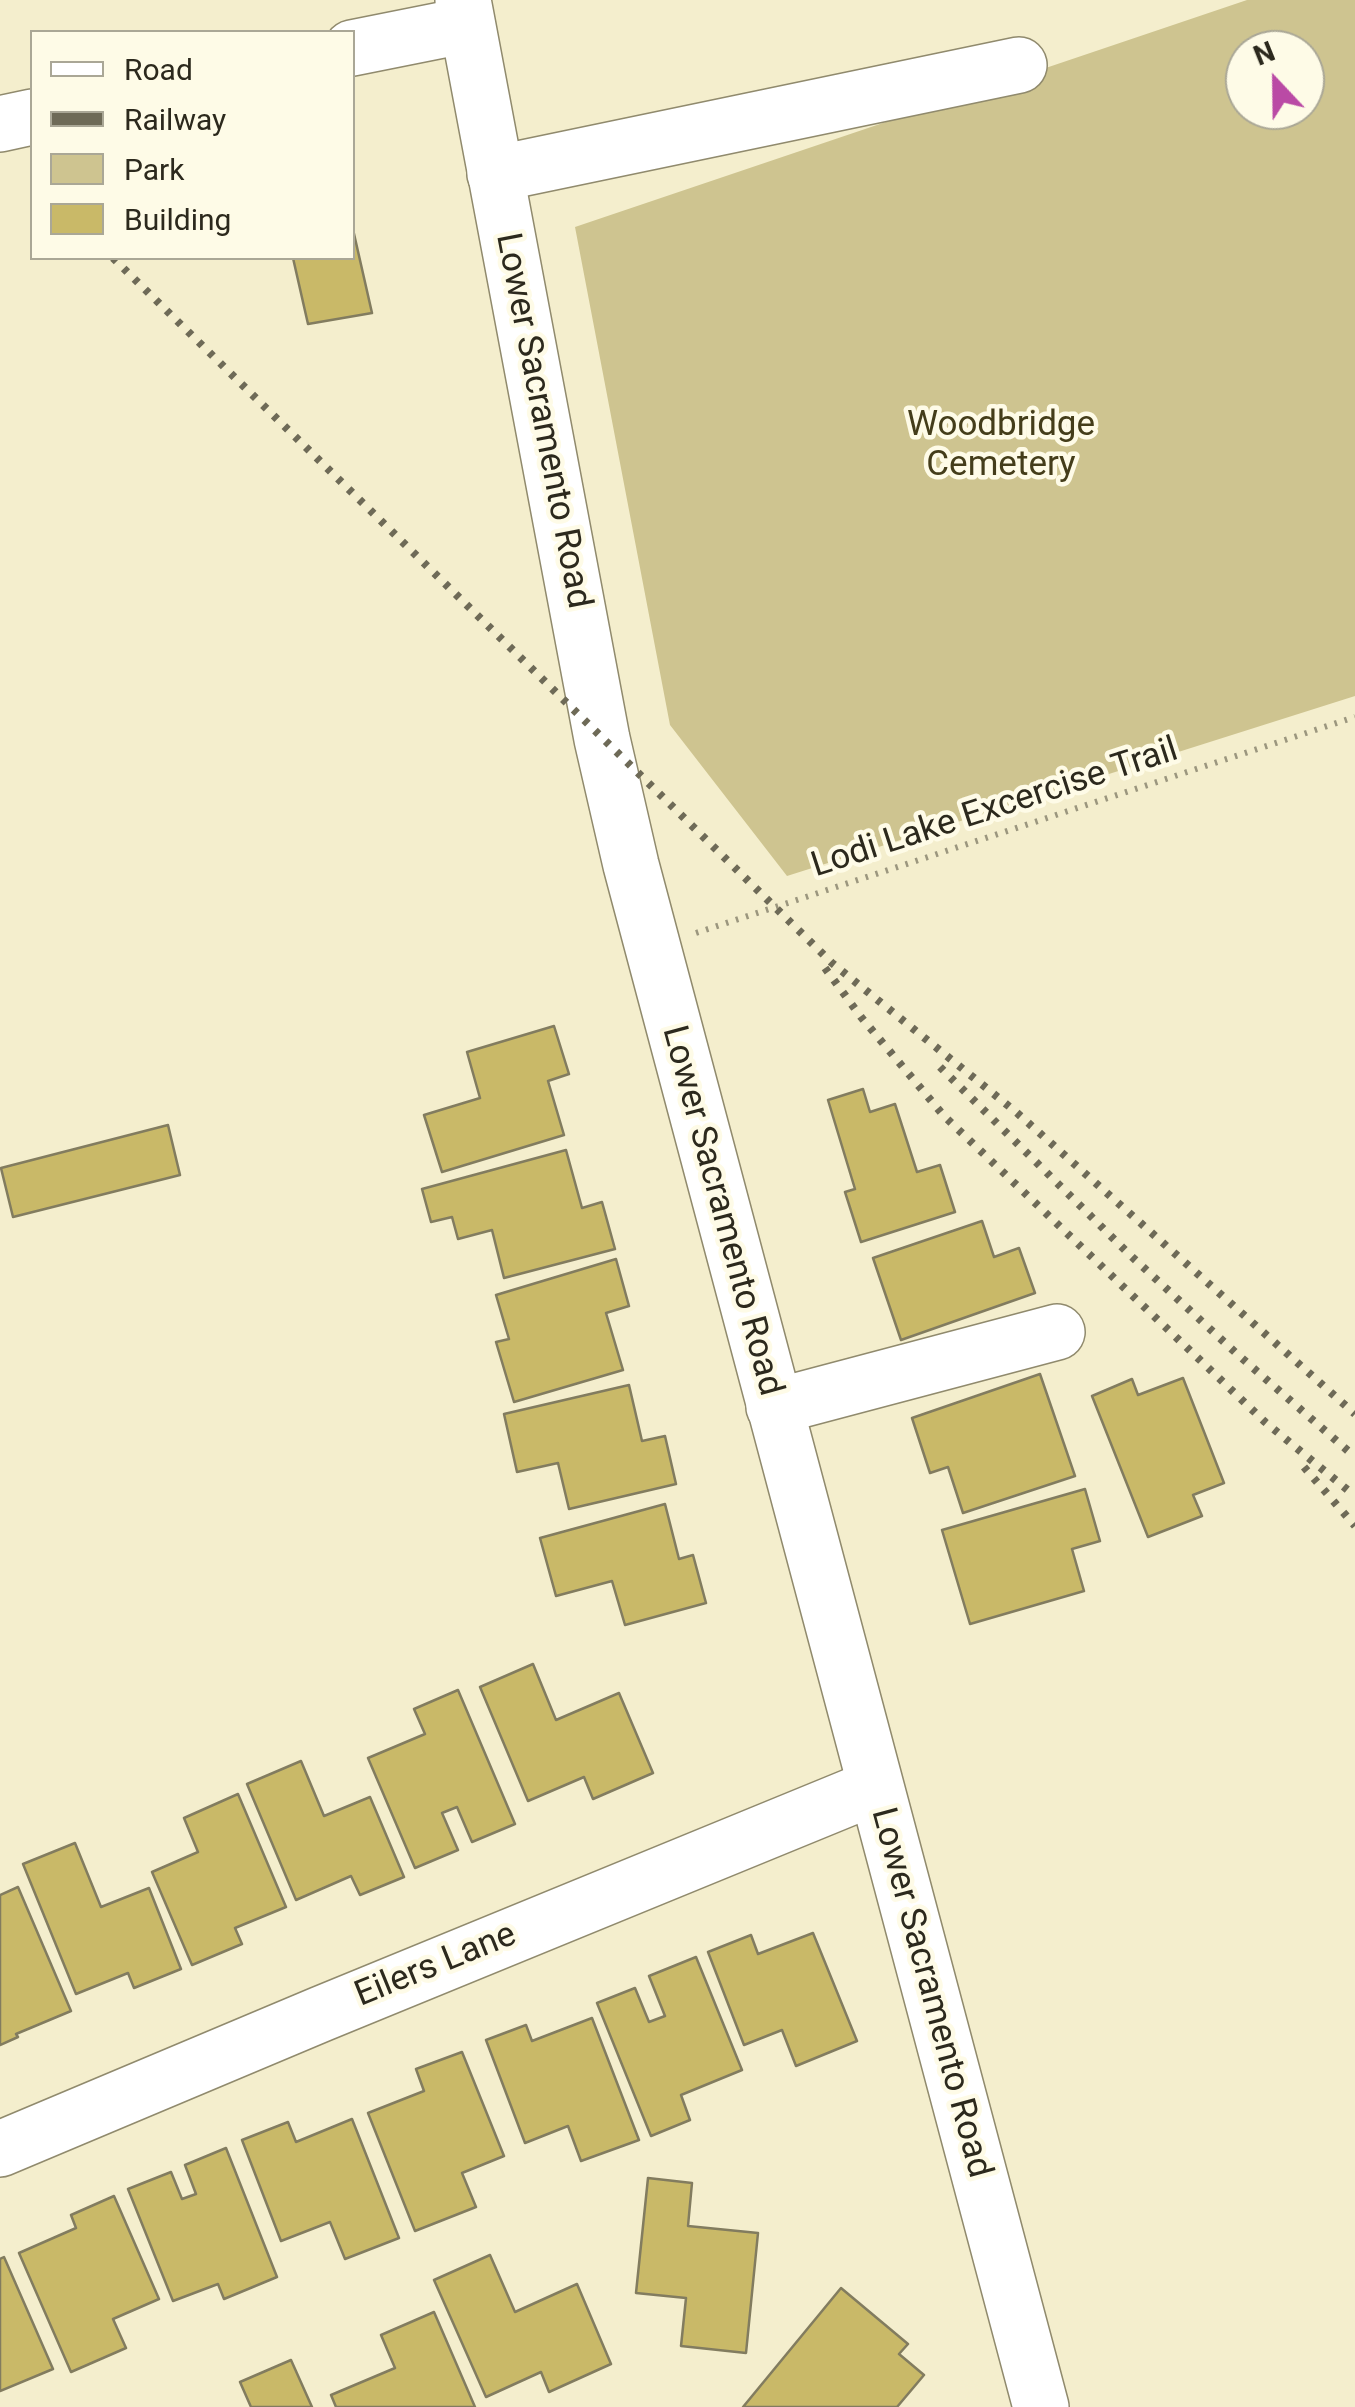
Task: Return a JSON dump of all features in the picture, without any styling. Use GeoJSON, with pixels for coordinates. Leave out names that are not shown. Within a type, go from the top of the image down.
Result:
{"type":"FeatureCollection","features":[{"type":"Feature","properties":{"kind":"main road"},"geometry":{"type":"LineString","coordinates":[[355,47],[468,7]]}},
{"type":"Feature","properties":{"kind":"main road","name":"Lower Sacramento Road"},"geometry":{"type":"LineString","coordinates":[[468,7],[495,174],[602,740],[651,947],[1042,2407]]}},
{"type":"Feature","properties":{"kind":"main road"},"geometry":{"type":"LineString","coordinates":[[495,174],[1019,64]]}},
{"type":"Feature","properties":{"kind":"main road"},"geometry":{"type":"LineString","coordinates":[[0,124],[30,117]]}},
{"type":"Feature","properties":{"kind":"main road"},"geometry":{"type":"LineString","coordinates":[[774,1407],[1056,1332]]}},
{"type":"Feature","properties":{"kind":"main road","name":"Eilers Lane"},"geometry":{"type":"LineString","coordinates":[[0,2150],[375,1991],[875,1788]]}},
{"type":"Feature","properties":{"kind":"path","name":"Lodi Lake Excercise Trail"},"geometry":{"type":"LineString","coordinates":[[651,947],[1355,717]]}},
{"type":"Feature","properties":{"kind":"green space","name":"Woodbridge Cemetery"},"geometry":{"type":"Polygon","coordinates":[[[1247,0],[1355,0],[1355,696],[787,876],[670,725],[575,227],[1247,0]]]}},
{"type":"Feature","properties":{"kind":"building"},"geometry":{"type":"Polygon","coordinates":[[[355,238],[372,313],[308,324],[293,260],[355,260],[355,238]]]}},
{"type":"Feature","properties":{"kind":"building"},"geometry":{"type":"Polygon","coordinates":[[[554,1026],[569,1074],[548,1081],[564,1135],[442,1172],[424,1115],[480,1098],[467,1052],[554,1026]]]}},
{"type":"Feature","properties":{"kind":"building"},"geometry":{"type":"Polygon","coordinates":[[[863,1089],[870,1112],[895,1104],[917,1172],[940,1165],[955,1212],[861,1242],[845,1192],[855,1189],[828,1100],[863,1089]]]}},
{"type":"Feature","properties":{"kind":"building"},"geometry":{"type":"Polygon","coordinates":[[[168,1125],[180,1175],[13,1217],[1,1168],[168,1125]]]}},
{"type":"Feature","properties":{"kind":"building"},"geometry":{"type":"Polygon","coordinates":[[[566,1150],[582,1208],[602,1202],[615,1249],[504,1278],[492,1230],[458,1239],[452,1217],[431,1222],[422,1189],[566,1150]]]}},
{"type":"Feature","properties":{"kind":"building"},"geometry":{"type":"Polygon","coordinates":[[[982,1221],[994,1257],[1019,1248],[1035,1293],[901,1340],[873,1258],[982,1221]]]}},
{"type":"Feature","properties":{"kind":"building"},"geometry":{"type":"Polygon","coordinates":[[[616,1259],[629,1306],[606,1313],[623,1370],[514,1402],[496,1342],[509,1339],[496,1295],[616,1259]]]}},
{"type":"Feature","properties":{"kind":"building"},"geometry":{"type":"Polygon","coordinates":[[[1040,1374],[1075,1476],[963,1513],[948,1467],[930,1473],[912,1418],[1040,1374]]]}},
{"type":"Feature","properties":{"kind":"building"},"geometry":{"type":"Polygon","coordinates":[[[1183,1378],[1224,1483],[1193,1495],[1202,1516],[1148,1537],[1092,1396],[1132,1379],[1138,1395],[1183,1378]]]}},
{"type":"Feature","properties":{"kind":"building"},"geometry":{"type":"Polygon","coordinates":[[[629,1385],[642,1441],[665,1436],[676,1484],[569,1509],[558,1463],[517,1472],[504,1414],[629,1385]]]}},
{"type":"Feature","properties":{"kind":"building"},"geometry":{"type":"Polygon","coordinates":[[[1085,1489],[1100,1541],[1072,1549],[1084,1591],[970,1624],[942,1530],[1085,1489]]]}},
{"type":"Feature","properties":{"kind":"building"},"geometry":{"type":"Polygon","coordinates":[[[665,1504],[679,1559],[693,1555],[706,1603],[625,1625],[612,1581],[556,1596],[540,1538],[665,1504]]]}},
{"type":"Feature","properties":{"kind":"building"},"geometry":{"type":"Polygon","coordinates":[[[533,1664],[556,1720],[619,1693],[653,1773],[593,1799],[584,1777],[528,1801],[480,1687],[533,1664]]]}},
{"type":"Feature","properties":{"kind":"building"},"geometry":{"type":"Polygon","coordinates":[[[458,1690],[515,1824],[472,1842],[457,1807],[442,1813],[458,1850],[415,1868],[368,1758],[425,1734],[414,1709],[458,1690]]]}},
{"type":"Feature","properties":{"kind":"building"},"geometry":{"type":"Polygon","coordinates":[[[301,1761],[324,1816],[370,1797],[404,1877],[360,1895],[351,1876],[296,1900],[247,1784],[301,1761]]]}},
{"type":"Feature","properties":{"kind":"building"},"geometry":{"type":"Polygon","coordinates":[[[238,1794],[286,1907],[235,1928],[242,1944],[192,1965],[152,1872],[198,1852],[184,1818],[238,1794]]]}},
{"type":"Feature","properties":{"kind":"building"},"geometry":{"type":"Polygon","coordinates":[[[75,1843],[101,1907],[149,1888],[181,1969],[134,1988],[128,1973],[76,1994],[23,1864],[75,1843]]]}},
{"type":"Feature","properties":{"kind":"building"},"geometry":{"type":"Polygon","coordinates":[[[18,1887],[71,2011],[16,2034],[18,2037],[0,2045],[0,1895],[18,1887]]]}},
{"type":"Feature","properties":{"kind":"building"},"geometry":{"type":"Polygon","coordinates":[[[813,1933],[857,2041],[796,2066],[782,2030],[744,2045],[708,1952],[751,1935],[758,1954],[813,1933]]]}},
{"type":"Feature","properties":{"kind":"building"},"geometry":{"type":"Polygon","coordinates":[[[696,1957],[742,2070],[681,2095],[690,2120],[651,2136],[597,2003],[635,1988],[649,2022],[665,2016],[649,1976],[696,1957]]]}},
{"type":"Feature","properties":{"kind":"building"},"geometry":{"type":"Polygon","coordinates":[[[592,2018],[639,2140],[581,2161],[568,2126],[525,2143],[486,2040],[526,2025],[532,2041],[592,2018]]]}},
{"type":"Feature","properties":{"kind":"building"},"geometry":{"type":"Polygon","coordinates":[[[462,2052],[504,2156],[462,2173],[476,2207],[415,2231],[368,2113],[424,2091],[416,2069],[462,2052]]]}},
{"type":"Feature","properties":{"kind":"building"},"geometry":{"type":"Polygon","coordinates":[[[352,2119],[399,2238],[345,2259],[330,2222],[281,2241],[242,2140],[288,2122],[296,2142],[352,2119]]]}},
{"type":"Feature","properties":{"kind":"building"},"geometry":{"type":"Polygon","coordinates":[[[226,2148],[277,2277],[224,2299],[218,2284],[173,2301],[128,2189],[171,2172],[182,2199],[196,2194],[185,2165],[226,2148]]]}},
{"type":"Feature","properties":{"kind":"building"},"geometry":{"type":"Polygon","coordinates":[[[648,2178],[692,2183],[688,2226],[758,2233],[746,2353],[681,2346],[686,2298],[636,2293],[648,2178]]]}},
{"type":"Feature","properties":{"kind":"building"},"geometry":{"type":"Polygon","coordinates":[[[114,2196],[159,2299],[113,2319],[126,2348],[71,2372],[19,2253],[76,2228],[71,2215],[114,2196]]]}},
{"type":"Feature","properties":{"kind":"building"},"geometry":{"type":"Polygon","coordinates":[[[490,2255],[515,2312],[577,2284],[611,2364],[549,2392],[541,2372],[486,2397],[434,2280],[490,2255]]]}},
{"type":"Feature","properties":{"kind":"building"},"geometry":{"type":"Polygon","coordinates":[[[4,2257],[53,2369],[0,2391],[0,2259],[4,2257]]]}},
{"type":"Feature","properties":{"kind":"building"},"geometry":{"type":"Polygon","coordinates":[[[841,2288],[908,2344],[899,2354],[924,2375],[897,2407],[743,2407],[841,2288]]]}},
{"type":"Feature","properties":{"kind":"building"},"geometry":{"type":"Polygon","coordinates":[[[434,2312],[475,2407],[336,2407],[331,2395],[395,2368],[381,2335],[434,2312]]]}},
{"type":"Feature","properties":{"kind":"building"},"geometry":{"type":"Polygon","coordinates":[[[291,2360],[312,2407],[251,2407],[240,2382],[291,2360]]]}},
{"type":"Feature","properties":{"kind":"railway"},"geometry":{"type":"LineString","coordinates":[[115,260],[832,963],[1016,1112],[1355,1414]]}},
{"type":"Feature","properties":{"kind":"railway"},"geometry":{"type":"LineString","coordinates":[[825,968],[944,1116],[1265,1422],[1355,1496]]}},
{"type":"Feature","properties":{"kind":"railway"},"geometry":{"type":"LineString","coordinates":[[940,1067],[1130,1255],[1355,1457]]}},
{"type":"Feature","properties":{"kind":"railway"},"geometry":{"type":"LineString","coordinates":[[1304,1467],[1355,1526]]}}]}
